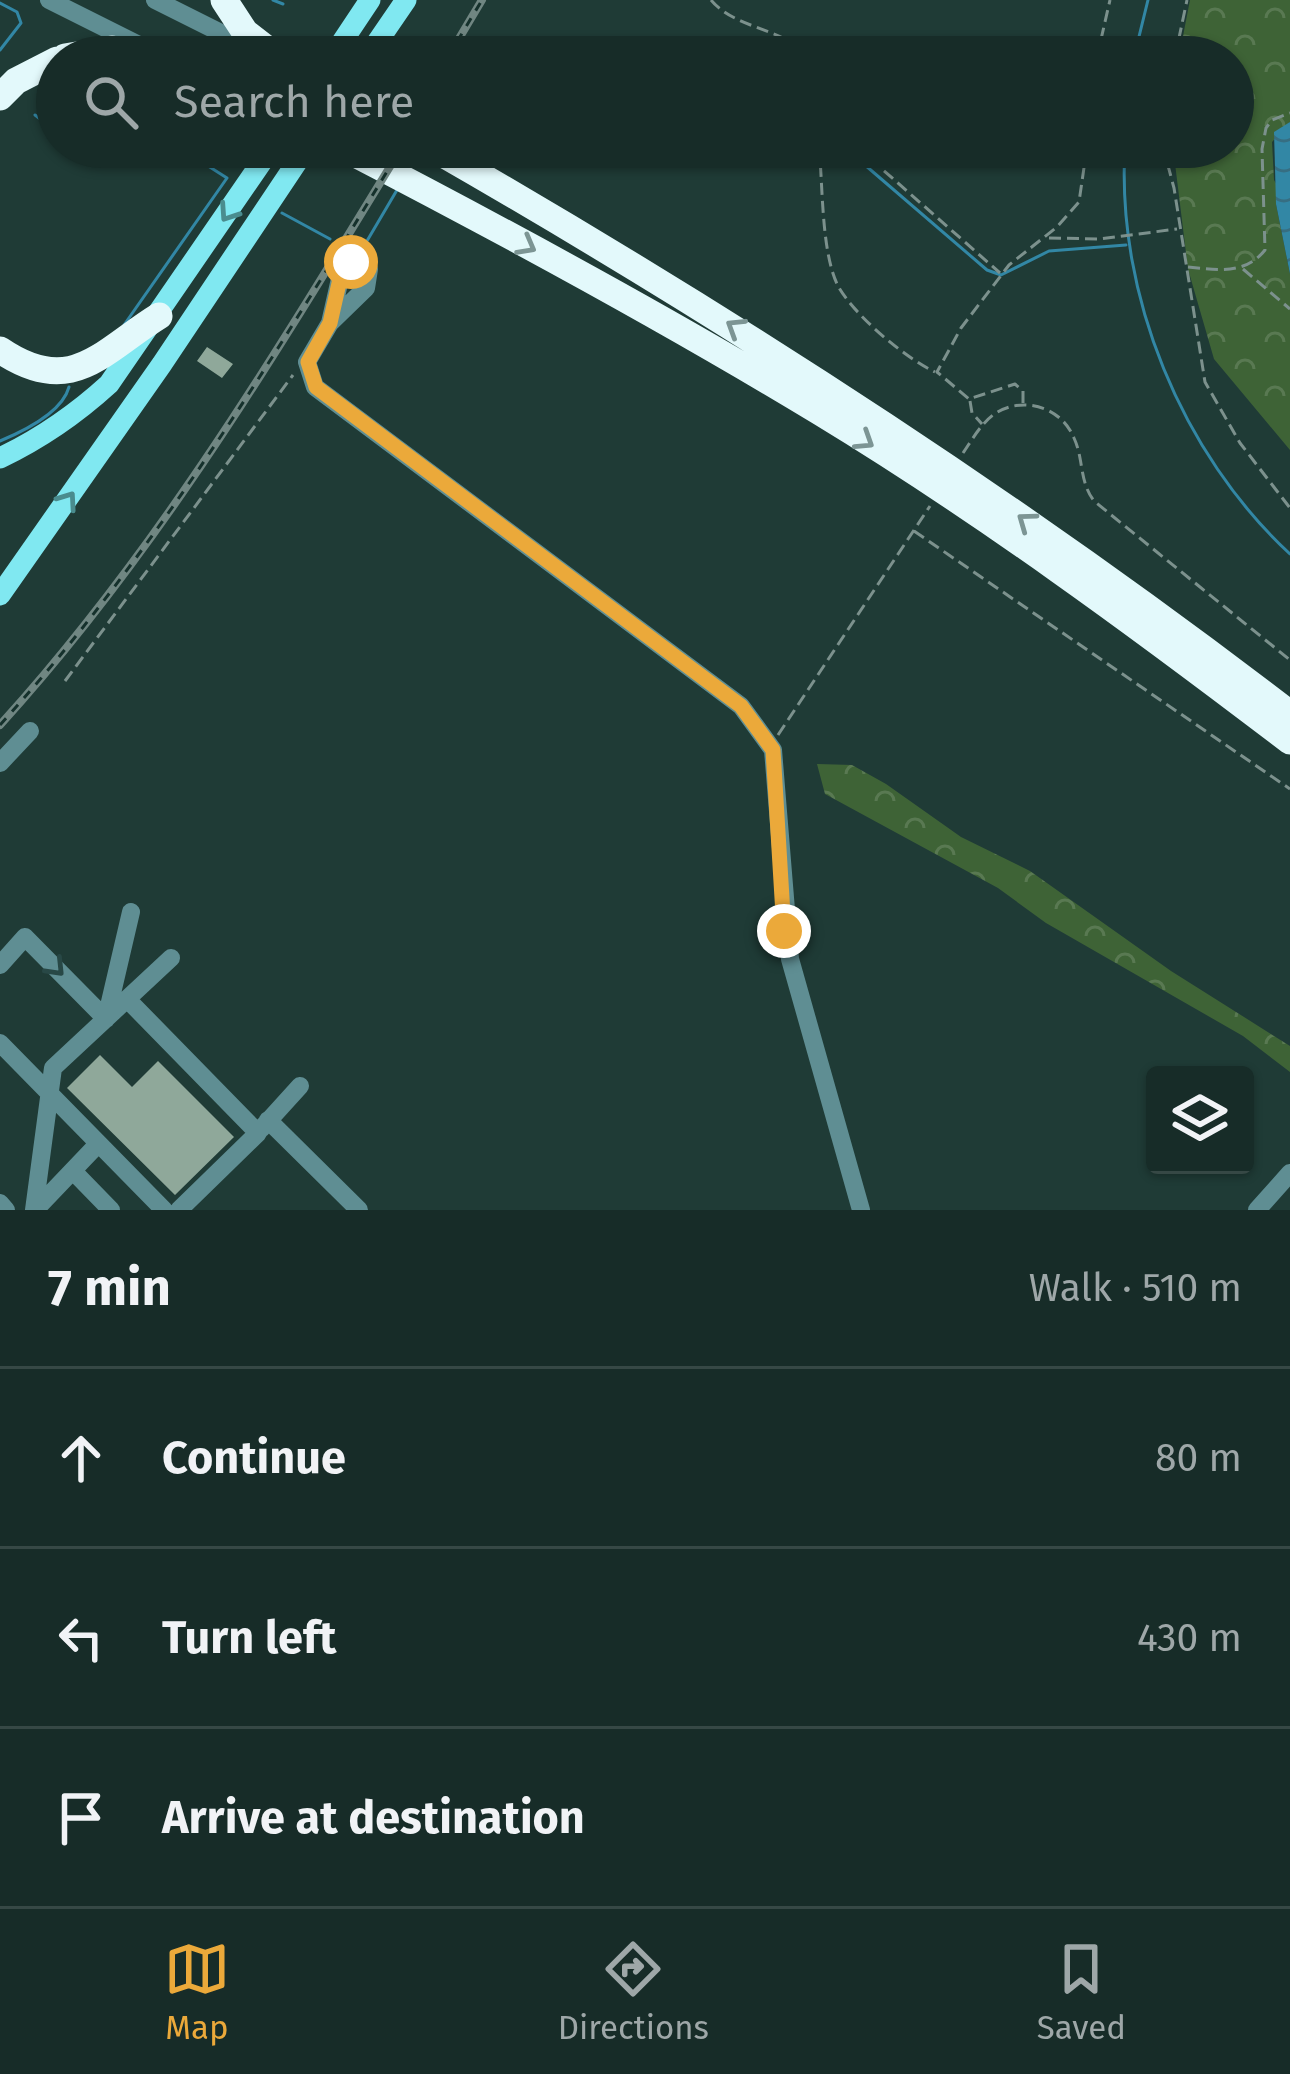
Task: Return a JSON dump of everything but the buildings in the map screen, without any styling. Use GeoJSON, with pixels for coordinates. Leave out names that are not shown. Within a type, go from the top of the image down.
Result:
{"type":"FeatureCollection","features":[{"type":"Feature","properties":{"kind":"highway"},"geometry":{"type":"LineString","coordinates":[[224,0],[249,36]]}},
{"type":"Feature","properties":{"kind":"highway"},"geometry":{"type":"LineString","coordinates":[[0,97],[36,71]]}},
{"type":"Feature","properties":{"kind":"highway"},"geometry":{"type":"LineString","coordinates":[[383,168],[822,413],[971,509],[1290,741]]}},
{"type":"Feature","properties":{"kind":"highway"},"geometry":{"type":"LineString","coordinates":[[466,168],[679,292],[853,402],[1005,506],[1290,714]]}},
{"type":"Feature","properties":{"kind":"highway"},"geometry":{"type":"LineString","coordinates":[[0,350],[35,368],[70,369],[108,354],[159,316]]}},
{"type":"Feature","properties":{"kind":"main road"},"geometry":{"type":"LineString","coordinates":[[346,36],[370,0]]}},
{"type":"Feature","properties":{"kind":"main road"},"geometry":{"type":"LineString","coordinates":[[381,36],[406,0]]}},
{"type":"Feature","properties":{"kind":"main road"},"geometry":{"type":"LineString","coordinates":[[0,458],[36,441],[109,384],[258,168]]}},
{"type":"Feature","properties":{"kind":"main road"},"geometry":{"type":"LineString","coordinates":[[0,595],[293,168]]}},
{"type":"Feature","properties":{"kind":"lane"},"geometry":{"type":"LineString","coordinates":[[49,0],[118,36]]}},
{"type":"Feature","properties":{"kind":"lane"},"geometry":{"type":"LineString","coordinates":[[154,0],[230,36]]}},
{"type":"Feature","properties":{"kind":"lane"},"geometry":{"type":"LineString","coordinates":[[330,323],[308,362],[316,387],[741,706],[772,744],[790,959],[861,1210]]}},
{"type":"Feature","properties":{"kind":"lane"},"geometry":{"type":"LineString","coordinates":[[112,419],[162,364]]}},
{"type":"Feature","properties":{"kind":"lane"},"geometry":{"type":"LineString","coordinates":[[0,763],[30,731]]}},
{"type":"Feature","properties":{"kind":"lane"},"geometry":{"type":"LineString","coordinates":[[106,1019],[131,912]]}},
{"type":"Feature","properties":{"kind":"lane"},"geometry":{"type":"LineString","coordinates":[[0,965],[26,937],[106,1019]]}},
{"type":"Feature","properties":{"kind":"lane"},"geometry":{"type":"LineString","coordinates":[[34,1210],[53,1068],[170,958]]}},
{"type":"Feature","properties":{"kind":"lane"},"geometry":{"type":"LineString","coordinates":[[128,1000],[359,1210]]}},
{"type":"Feature","properties":{"kind":"lane"},"geometry":{"type":"LineString","coordinates":[[0,1043],[164,1210]]}},
{"type":"Feature","properties":{"kind":"lane"},"geometry":{"type":"LineString","coordinates":[[179,1210],[300,1086]]}},
{"type":"Feature","properties":{"kind":"lane"},"geometry":{"type":"LineString","coordinates":[[34,1210],[97,1145]]}},
{"type":"Feature","properties":{"kind":"lane"},"geometry":{"type":"LineString","coordinates":[[73,1171],[111,1210]]}},
{"type":"Feature","properties":{"kind":"lane"},"geometry":{"type":"LineString","coordinates":[[1257,1210],[1290,1173]]}},
{"type":"Feature","properties":{"kind":"lane"},"geometry":{"type":"LineString","coordinates":[[0,1203],[6,1210]]}},
{"type":"Feature","properties":{"kind":"path"},"geometry":{"type":"LineString","coordinates":[[711,0],[723,14],[778,36]]}},
{"type":"Feature","properties":{"kind":"path"},"geometry":{"type":"LineString","coordinates":[[1102,36],[1110,0]]}},
{"type":"Feature","properties":{"kind":"path"},"geometry":{"type":"LineString","coordinates":[[1179,36],[1187,0]]}},
{"type":"Feature","properties":{"kind":"path"},"geometry":{"type":"LineString","coordinates":[[1186,267],[1241,268],[1258,258],[1267,239],[1265,128],[1290,113]]}},
{"type":"Feature","properties":{"kind":"path"},"geometry":{"type":"LineString","coordinates":[[821,168],[829,249],[838,286],[891,345],[937,372],[969,399],[972,413],[983,425]]}},
{"type":"Feature","properties":{"kind":"path"},"geometry":{"type":"LineString","coordinates":[[881,168],[1001,274]]}},
{"type":"Feature","properties":{"kind":"path"},"geometry":{"type":"LineString","coordinates":[[937,372],[961,328],[1001,274],[1079,202],[1084,168]]}},
{"type":"Feature","properties":{"kind":"path"},"geometry":{"type":"LineString","coordinates":[[1169,168],[1205,382],[1240,443],[1290,508]]}},
{"type":"Feature","properties":{"kind":"path"},"geometry":{"type":"LineString","coordinates":[[1044,237],[1099,239],[1178,229]]}},
{"type":"Feature","properties":{"kind":"path"},"geometry":{"type":"LineString","coordinates":[[1241,268],[1290,309]]}},
{"type":"Feature","properties":{"kind":"path"},"geometry":{"type":"LineString","coordinates":[[64,681],[280,388],[308,362]]}},
{"type":"Feature","properties":{"kind":"path"},"geometry":{"type":"LineString","coordinates":[[969,399],[1015,384],[1023,391],[1022,404]]}},
{"type":"Feature","properties":{"kind":"path"},"geometry":{"type":"LineString","coordinates":[[962,454],[992,416],[1022,404],[1052,412],[1074,436],[1085,489],[1094,501],[1290,660]]}},
{"type":"Feature","properties":{"kind":"path"},"geometry":{"type":"LineString","coordinates":[[772,744],[930,506]]}},
{"type":"Feature","properties":{"kind":"path"},"geometry":{"type":"LineString","coordinates":[[914,531],[1290,789]]}},
{"type":"Feature","properties":{"kind":"green space"},"geometry":{"type":"Polygon","coordinates":[[[1190,0],[1290,0],[1290,122],[1272,142],[1274,180],[1279,189],[1276,204],[1290,274],[1290,450],[1214,359],[1188,269],[1176,168],[1254,168],[1254,36],[1183,36],[1190,0]]]}},
{"type":"Feature","properties":{"kind":"green space"},"geometry":{"type":"Polygon","coordinates":[[[817,764],[852,765],[961,837],[1030,871],[1171,971],[1290,1046],[1290,1072],[1243,1036],[1046,923],[998,888],[825,794],[817,764]]]}},
{"type":"Feature","properties":{"kind":"water"},"geometry":{"type":"Polygon","coordinates":[[[1290,122],[1290,274],[1276,204],[1274,132],[1290,122]]]}},
{"type":"Feature","properties":{"kind":"waterway"},"geometry":{"type":"LineString","coordinates":[[273,0],[283,4]]}},
{"type":"Feature","properties":{"kind":"waterway"},"geometry":{"type":"LineString","coordinates":[[1139,36],[1148,0]]}},
{"type":"Feature","properties":{"kind":"waterway"},"geometry":{"type":"LineString","coordinates":[[0,3],[17,12],[21,23],[0,50]]}},
{"type":"Feature","properties":{"kind":"waterway"},"geometry":{"type":"LineString","coordinates":[[124,325],[227,178],[211,168]]}},
{"type":"Feature","properties":{"kind":"waterway"},"geometry":{"type":"LineString","coordinates":[[868,168],[987,270],[1001,275],[1049,251],[1126,245]]}},
{"type":"Feature","properties":{"kind":"waterway"},"geometry":{"type":"LineString","coordinates":[[1125,168],[1132,259],[1164,368],[1217,469],[1290,554]]}},
{"type":"Feature","properties":{"kind":"waterway"},"geometry":{"type":"LineString","coordinates":[[348,250],[364,246],[397,190]]}},
{"type":"Feature","properties":{"kind":"waterway"},"geometry":{"type":"LineString","coordinates":[[282,213],[330,239]]}},
{"type":"Feature","properties":{"kind":"waterway"},"geometry":{"type":"LineString","coordinates":[[0,441],[50,413],[69,387]]}},
{"type":"Feature","properties":{"kind":"railway"},"geometry":{"type":"LineString","coordinates":[[461,36],[482,0]]}},
{"type":"Feature","properties":{"kind":"railway"},"geometry":{"type":"LineString","coordinates":[[0,725],[165,518],[263,372],[389,168]]}},
{"type":"Feature","properties":{"kind":"route"},"geometry":{"type":"LineString","coordinates":[[351,262],[342,270],[330,323],[308,362],[316,387],[741,706],[772,744],[784,931]]}}]}
